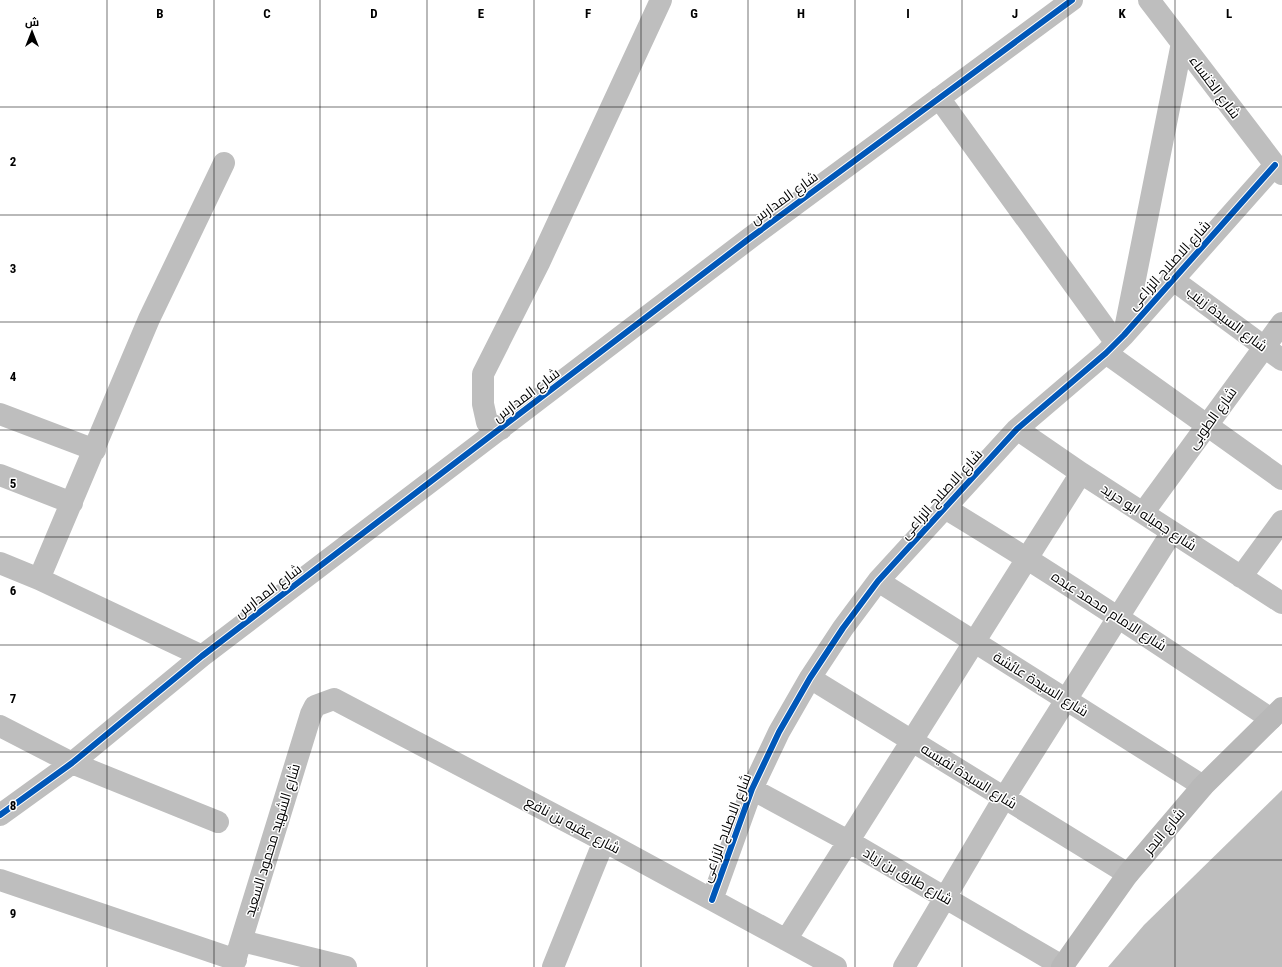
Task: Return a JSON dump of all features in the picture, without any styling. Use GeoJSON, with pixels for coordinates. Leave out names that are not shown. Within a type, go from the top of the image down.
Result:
{"type":"FeatureCollection","features":[{"type":"Feature","properties":{"kind":"street"},"geometry":{"type":"LineString","coordinates":[[501,429],[487,422],[483,404],[483,374],[539,264],[662,0]]}},
{"type":"Feature","properties":{"kind":"street","name":"شارع المدارس"},"geometry":{"type":"LineString","coordinates":[[0,815],[72,763],[202,656],[750,238],[1072,0]]}},
{"type":"Feature","properties":{"kind":"street","name":"شارع الخنساء"},"geometry":{"type":"LineString","coordinates":[[1149,0],[1278,169]]}},
{"type":"Feature","properties":{"kind":"street"},"geometry":{"type":"LineString","coordinates":[[1115,343],[1182,43]]}},
{"type":"Feature","properties":{"kind":"street"},"geometry":{"type":"LineString","coordinates":[[940,98],[1115,343],[1207,424],[1282,479]]}},
{"type":"Feature","properties":{"kind":"street"},"geometry":{"type":"LineString","coordinates":[[39,579],[95,450],[149,319],[224,163]]}},
{"type":"Feature","properties":{"kind":"street","name":"شارع الاصلاح الزراعى"},"geometry":{"type":"LineString","coordinates":[[712,900],[752,789],[780,732],[810,678],[843,628],[878,581],[1017,429],[1115,343],[1172,279],[1278,169]]}},
{"type":"Feature","properties":{"kind":"street","name":"شارع السيدة زينب"},"geometry":{"type":"LineString","coordinates":[[1172,279],[1282,360]]}},
{"type":"Feature","properties":{"kind":"street","name":"شارع الطوبى"},"geometry":{"type":"LineString","coordinates":[[1143,513],[1282,323]]}},
{"type":"Feature","properties":{"kind":"street"},"geometry":{"type":"LineString","coordinates":[[0,414],[95,450]]}},
{"type":"Feature","properties":{"kind":"street","name":"شارع جميله ابو حريد"},"geometry":{"type":"LineString","coordinates":[[1017,429],[1081,473],[1282,603]]}},
{"type":"Feature","properties":{"kind":"street"},"geometry":{"type":"LineString","coordinates":[[786,940],[1081,473]]}},
{"type":"Feature","properties":{"kind":"street"},"geometry":{"type":"LineString","coordinates":[[0,475],[72,503]]}},
{"type":"Feature","properties":{"kind":"street","name":"شارع الامام محمد عبده"},"geometry":{"type":"LineString","coordinates":[[945,508],[1028,558],[1119,617],[1276,714]]}},
{"type":"Feature","properties":{"kind":"street"},"geometry":{"type":"LineString","coordinates":[[1241,577],[1282,521]]}},
{"type":"Feature","properties":{"kind":"street"},"geometry":{"type":"LineString","coordinates":[[904,967],[1004,798],[1172,532]]}},
{"type":"Feature","properties":{"kind":"street"},"geometry":{"type":"LineString","coordinates":[[0,563],[39,579],[202,656]]}},
{"type":"Feature","properties":{"kind":"street","name":"شارع السيدة عائشة"},"geometry":{"type":"LineString","coordinates":[[878,581],[1203,786]]}},
{"type":"Feature","properties":{"kind":"street","name":"شارع السيدة نفيسه"},"geometry":{"type":"LineString","coordinates":[[810,678],[1128,874]]}},
{"type":"Feature","properties":{"kind":"street","name":"شارع عقبه بن نافع"},"geometry":{"type":"LineString","coordinates":[[311,714],[316,706],[334,699],[604,841],[836,967]]}},
{"type":"Feature","properties":{"kind":"street","name":"شارع الشهيد محمود السعيد"},"geometry":{"type":"LineString","coordinates":[[237,956],[311,714]]}},
{"type":"Feature","properties":{"kind":"street","name":"شارع البحر"},"geometry":{"type":"LineString","coordinates":[[1062,966],[1128,874],[1203,786],[1276,714]]}},
{"type":"Feature","properties":{"kind":"street"},"geometry":{"type":"LineString","coordinates":[[0,726],[72,763],[218,822]]}},
{"type":"Feature","properties":{"kind":"street","name":"شارع طارق بن زياد"},"geometry":{"type":"LineString","coordinates":[[752,789],[848,841],[1062,966]]}},
{"type":"Feature","properties":{"kind":"street"},"geometry":{"type":"LineString","coordinates":[[553,967],[604,841]]}},
{"type":"Feature","properties":{"kind":"street"},"geometry":{"type":"LineString","coordinates":[[0,880],[237,956],[346,967]]}},
{"type":"Feature","properties":{"kind":"shaded area"},"geometry":{"type":"Polygon","coordinates":[[[1282,790],[1282,967],[1108,967],[1144,925],[1282,790]]]}},
{"type":"Feature","properties":{"kind":"cycle path"},"geometry":{"type":"LineString","coordinates":[[0,815],[72,763],[202,656],[750,238],[1072,0]]}},
{"type":"Feature","properties":{"kind":"cycle path"},"geometry":{"type":"LineString","coordinates":[[712,900],[752,789],[779,732],[810,678],[843,628],[878,581],[1017,429],[1106,353],[1124,335],[1275,165]]}}]}
